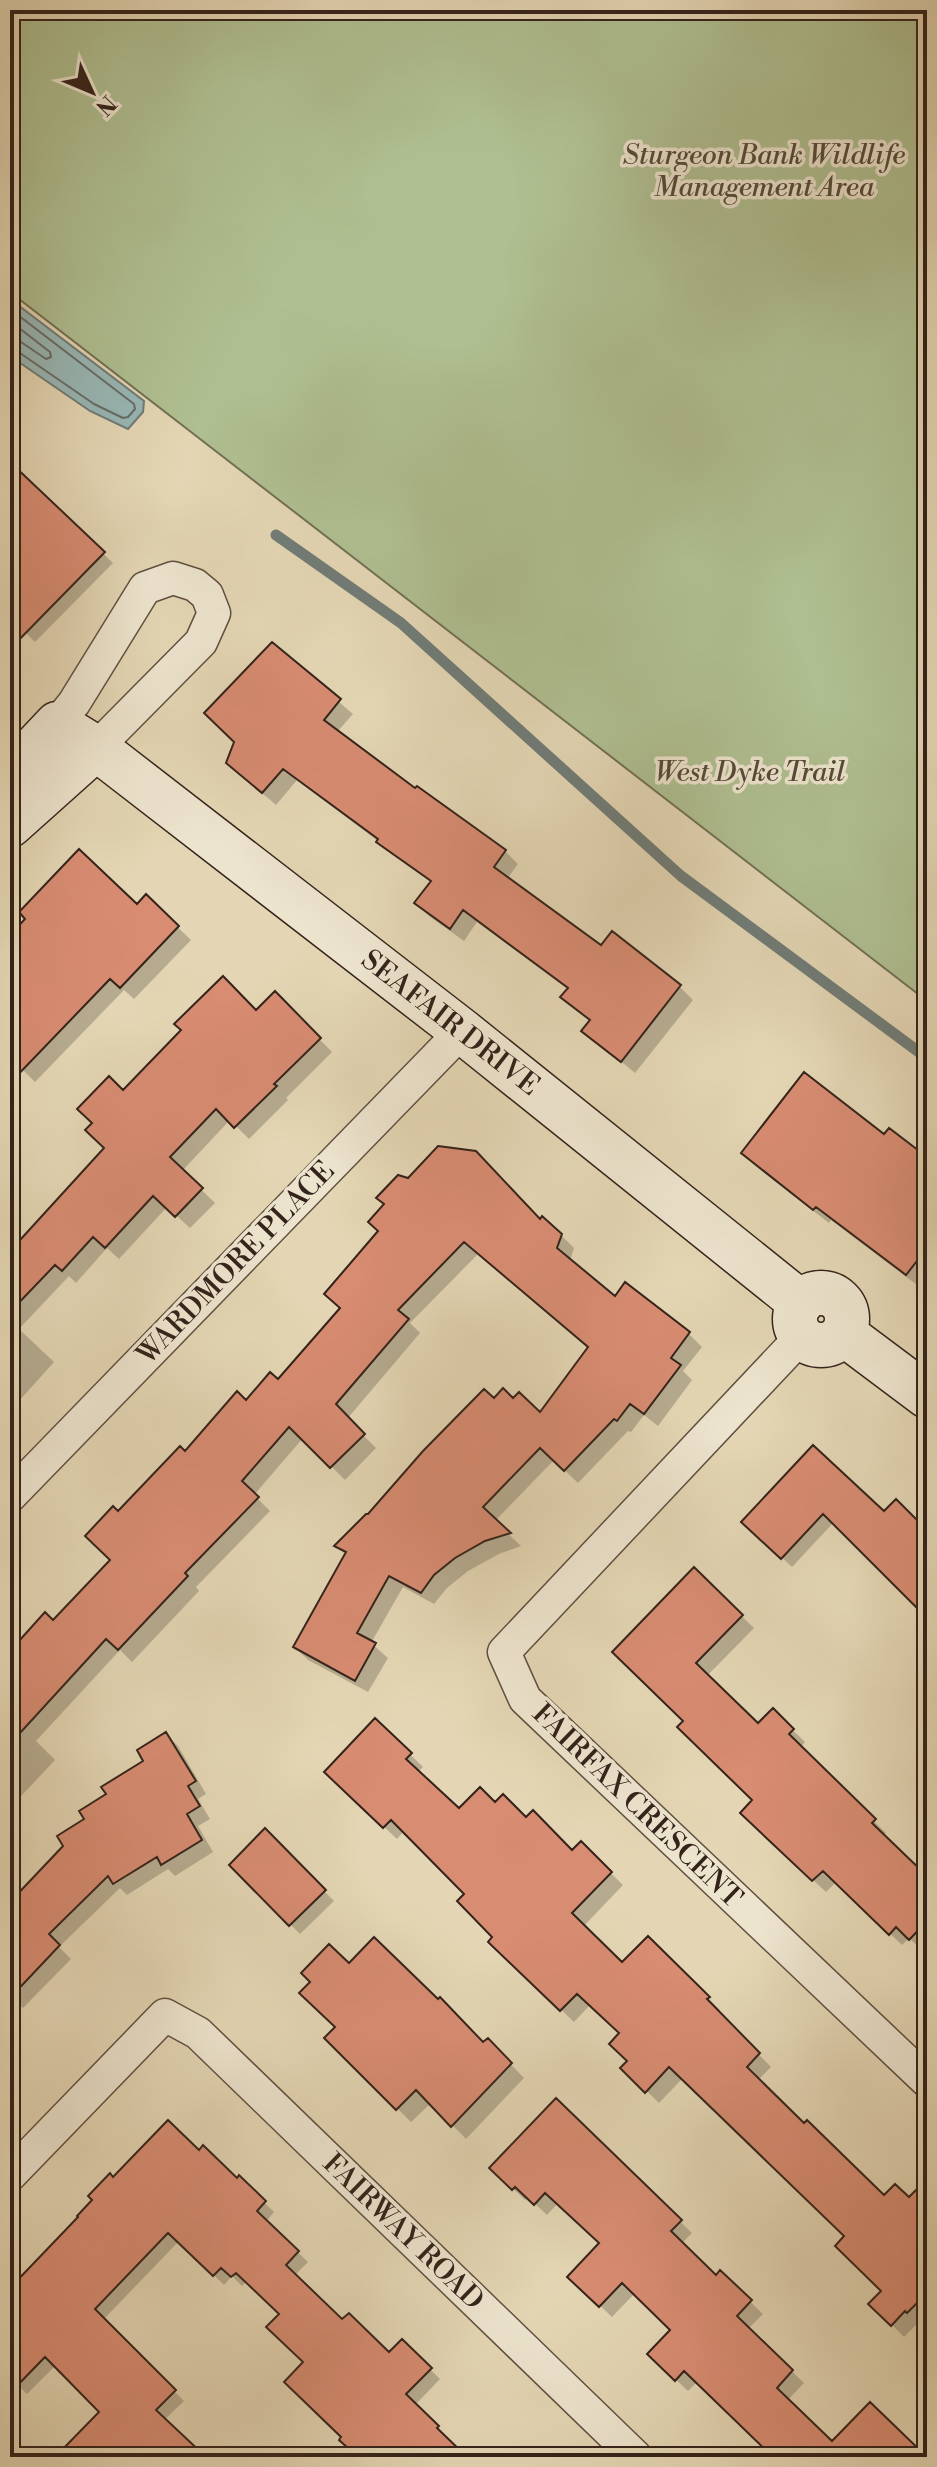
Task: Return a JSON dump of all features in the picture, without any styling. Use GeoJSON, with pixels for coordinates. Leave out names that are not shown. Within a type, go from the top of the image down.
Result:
{"type":"FeatureCollection","features":[{"type":"Feature","properties":{"kind":"street"},"geometry":{"type":"LineString","coordinates":[[10,774],[74,703],[145,588],[173,578],[195,585],[207,595],[214,613],[201,642],[96,748],[10,825]]}},
{"type":"Feature","properties":{"kind":"street","name":"SEAFAIR DRIVE"},"geometry":{"type":"LineString","coordinates":[[57,724],[96,748],[462,1031],[815,1324],[927,1396]]}},
{"type":"Feature","properties":{"kind":"street","name":"WARDMORE PLACE"},"geometry":{"type":"LineString","coordinates":[[10,1496],[462,1031]]}},
{"type":"Feature","properties":{"kind":"street","name":"FAIRFAX CRESCENT"},"geometry":{"type":"LineString","coordinates":[[815,1324],[504,1652],[525,1699],[927,2081]]}},
{"type":"Feature","properties":{"kind":"street","name":"FAIRWAY ROAD"},"geometry":{"type":"LineString","coordinates":[[10,2175],[165,2015],[198,2033],[636,2457]]}},
{"type":"Feature","properties":{"kind":"green space"},"geometry":{"type":"Polygon","coordinates":[[[10,10],[927,10],[927,1001],[10,292],[10,10]]]}},
{"type":"Feature","properties":{"kind":"water"},"geometry":{"type":"Polygon","coordinates":[[[10,299],[144,401],[143,412],[128,429],[90,411],[10,356],[10,299]]]}},
{"type":"Feature","properties":{"kind":"building"},"geometry":{"type":"Polygon","coordinates":[[[10,462],[105,552],[10,649],[10,462]]]}},
{"type":"Feature","properties":{"kind":"building"},"geometry":{"type":"Polygon","coordinates":[[[272,642],[341,699],[324,720],[415,788],[417,786],[506,850],[494,867],[601,945],[612,931],[681,985],[621,1062],[581,1031],[590,1020],[560,997],[568,988],[463,910],[450,929],[414,903],[431,881],[376,842],[378,839],[283,769],[262,793],[226,763],[234,742],[204,713],[272,642]]]}},
{"type":"Feature","properties":{"kind":"building"},"geometry":{"type":"Polygon","coordinates":[[[79,849],[137,904],[146,894],[179,926],[120,988],[110,979],[10,1083],[10,935],[25,919],[19,912],[79,849]]]}},
{"type":"Feature","properties":{"kind":"building"},"geometry":{"type":"Polygon","coordinates":[[[223,976],[256,1010],[275,991],[321,1038],[234,1128],[216,1109],[170,1157],[203,1188],[175,1217],[153,1196],[105,1248],[93,1237],[62,1271],[55,1265],[10,1312],[10,1251],[104,1148],[85,1130],[92,1123],[77,1109],[109,1076],[123,1090],[181,1030],[174,1024],[223,976]]]}},
{"type":"Feature","properties":{"kind":"building"},"geometry":{"type":"Polygon","coordinates":[[[804,1072],[884,1134],[889,1128],[927,1157],[927,1248],[906,1275],[816,1207],[813,1210],[741,1153],[804,1072]]]}},
{"type":"Feature","properties":{"kind":"building"},"geometry":{"type":"Polygon","coordinates":[[[438,1146],[476,1151],[540,1219],[542,1216],[562,1234],[557,1248],[615,1296],[625,1282],[690,1332],[671,1358],[681,1365],[644,1414],[630,1404],[617,1421],[614,1419],[564,1471],[540,1448],[483,1507],[511,1533],[485,1541],[455,1558],[434,1575],[421,1593],[389,1576],[357,1633],[376,1643],[355,1681],[293,1647],[346,1552],[334,1546],[368,1514],[423,1451],[484,1389],[494,1398],[503,1388],[513,1398],[519,1392],[540,1412],[588,1347],[464,1242],[398,1310],[409,1319],[336,1404],[365,1434],[330,1468],[289,1427],[242,1481],[259,1497],[185,1573],[188,1576],[118,1650],[106,1639],[10,1744],[10,1651],[45,1612],[53,1620],[110,1560],[85,1536],[113,1506],[118,1511],[180,1446],[185,1451],[237,1391],[246,1400],[270,1372],[278,1379],[340,1308],[324,1294],[378,1231],[368,1222],[384,1204],[376,1198],[398,1175],[408,1178],[438,1146]]]}},
{"type":"Feature","properties":{"kind":"building"},"geometry":{"type":"Polygon","coordinates":[[[813,1445],[884,1511],[896,1499],[927,1530],[927,1618],[823,1514],[781,1559],[741,1522],[813,1445]]]}},
{"type":"Feature","properties":{"kind":"building"},"geometry":{"type":"Polygon","coordinates":[[[694,1567],[743,1615],[696,1663],[758,1723],[773,1708],[794,1729],[789,1734],[876,1819],[872,1823],[927,1876],[927,1921],[909,1940],[896,1927],[889,1935],[823,1871],[812,1881],[740,1813],[752,1800],[677,1727],[683,1721],[612,1652],[694,1567]]]}},
{"type":"Feature","properties":{"kind":"building"},"geometry":{"type":"Polygon","coordinates":[[[375,1718],[412,1753],[406,1759],[459,1808],[480,1787],[495,1802],[503,1794],[526,1817],[533,1810],[572,1850],[581,1841],[612,1872],[572,1913],[622,1962],[648,1936],[710,1997],[707,1999],[760,2053],[747,2067],[884,2195],[895,2184],[909,2197],[927,2179],[927,2293],[907,2313],[905,2311],[891,2326],[868,2304],[881,2291],[835,2246],[844,2236],[669,2067],[645,2093],[620,2068],[627,2061],[609,2044],[619,2033],[577,1994],[560,2011],[488,1942],[492,1937],[457,1901],[464,1894],[391,1820],[383,1828],[324,1772],[375,1718]]]}},
{"type":"Feature","properties":{"kind":"building"},"geometry":{"type":"Polygon","coordinates":[[[166,1732],[196,1781],[188,1786],[200,1806],[187,1814],[202,1840],[161,1865],[157,1857],[113,1884],[108,1876],[49,1934],[60,1945],[10,1998],[10,1902],[63,1846],[57,1836],[84,1819],[79,1811],[106,1794],[101,1787],[143,1761],[137,1750],[166,1732]]]}},
{"type":"Feature","properties":{"kind":"building"},"geometry":{"type":"Polygon","coordinates":[[[265,1828],[326,1890],[289,1926],[229,1865],[265,1828]]]}},
{"type":"Feature","properties":{"kind":"building"},"geometry":{"type":"Polygon","coordinates":[[[374,1937],[438,1999],[440,1997],[483,2042],[488,2038],[512,2063],[451,2127],[416,2090],[396,2110],[324,2038],[335,2027],[299,1993],[310,1982],[301,1973],[329,1944],[349,1963],[374,1937]]]}},
{"type":"Feature","properties":{"kind":"building"},"geometry":{"type":"Polygon","coordinates":[[[556,2098],[682,2220],[671,2231],[716,2275],[720,2270],[752,2300],[737,2316],[793,2370],[777,2388],[832,2441],[870,2402],[927,2457],[773,2457],[684,2371],[675,2381],[647,2354],[670,2330],[622,2283],[599,2307],[567,2277],[599,2243],[545,2193],[534,2205],[489,2168],[556,2098]]]}},
{"type":"Feature","properties":{"kind":"building"},"geometry":{"type":"Polygon","coordinates":[[[168,2120],[199,2150],[203,2145],[266,2201],[257,2211],[299,2251],[286,2265],[342,2319],[349,2313],[389,2352],[402,2339],[432,2368],[406,2394],[467,2457],[358,2457],[284,2382],[303,2362],[266,2327],[279,2314],[236,2273],[231,2277],[221,2268],[213,2276],[168,2233],[95,2309],[176,2390],[156,2410],[206,2457],[55,2457],[99,2412],[45,2357],[10,2393],[10,2288],[78,2217],[92,2200],[88,2196],[110,2173],[113,2177],[168,2120]]]}},
{"type":"Feature","properties":{"kind":"waterway"},"geometry":{"type":"LineString","coordinates":[[276,535],[401,623],[681,876],[927,1058]]}},
{"type":"Feature","properties":{"kind":"park label","name":"Sturgeon Bank Wildlife Management Area"},"geometry":{"type":"Point","coordinates":[764,171]}},
{"type":"Feature","properties":{"kind":"park label","name":"West Dyke Trail"},"geometry":{"type":"Point","coordinates":[750,772]}}]}
